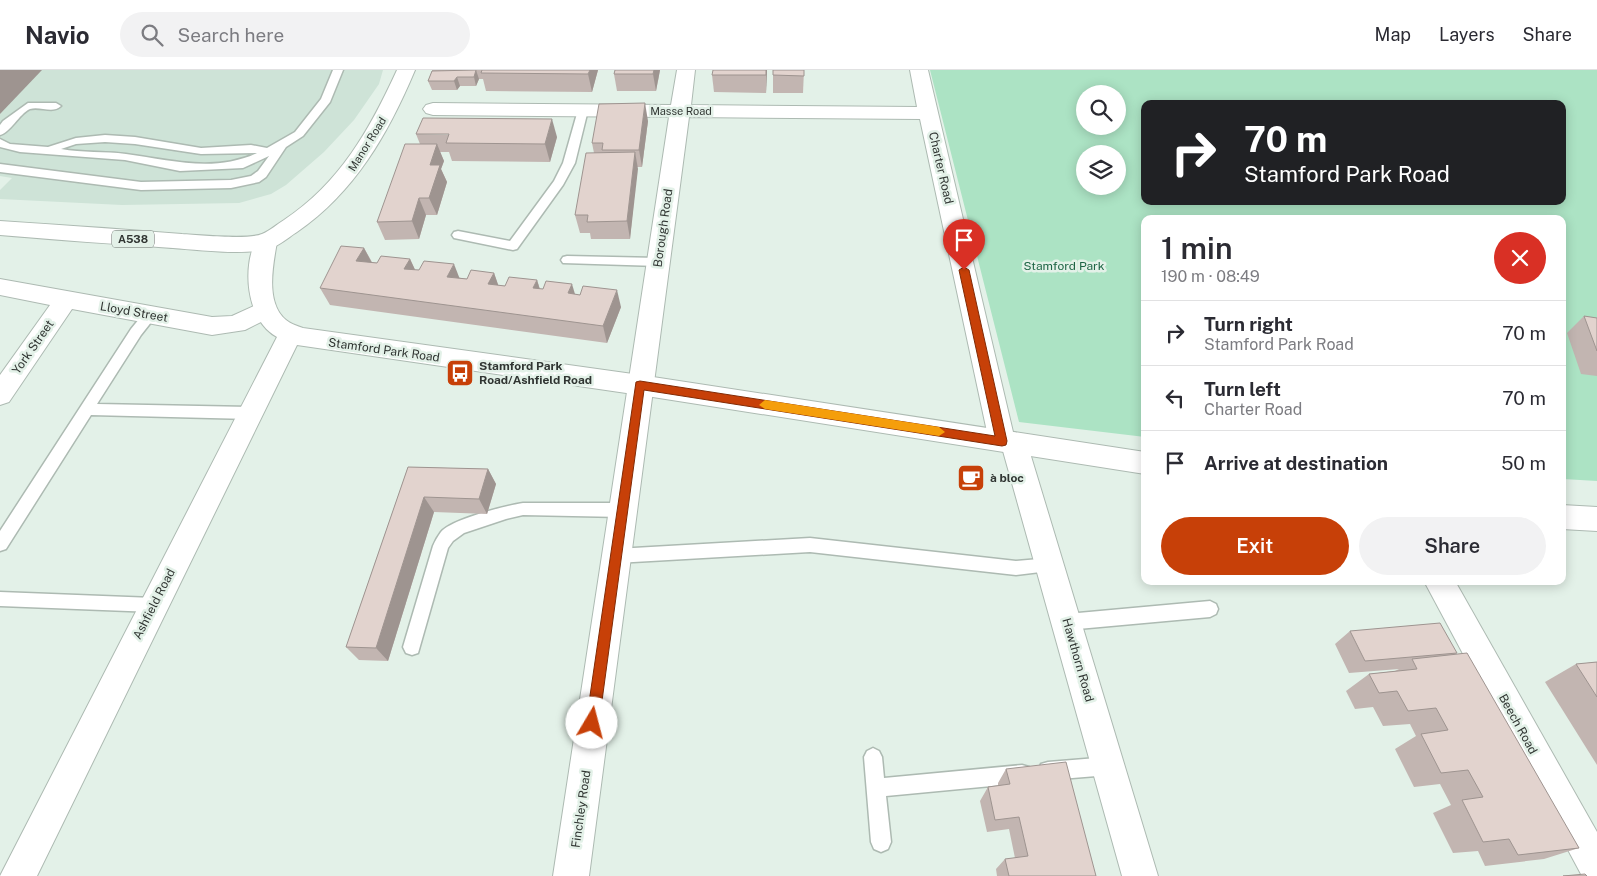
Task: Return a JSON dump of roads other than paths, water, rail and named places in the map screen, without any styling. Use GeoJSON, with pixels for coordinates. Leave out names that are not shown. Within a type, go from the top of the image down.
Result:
{"type":"FeatureCollection","features":[{"type":"Feature","properties":{"kind":"street","name":"Manor Road"},"geometry":{"type":"LineString","coordinates":[[266,242],[302,218],[326,198],[344,179],[389,109],[406,70]]}},
{"type":"Feature","properties":{"kind":"street","name":"Borough Road"},"geometry":{"type":"LineString","coordinates":[[640,385],[686,70]]}},
{"type":"Feature","properties":{"kind":"street","name":"Charter Road"},"geometry":{"type":"LineString","coordinates":[[919,70],[1008,442]]}},
{"type":"Feature","properties":{"kind":"street","name":"Masse Road"},"geometry":{"type":"LineString","coordinates":[[433,109],[928,113]]}},
{"type":"Feature","properties":{"kind":"street","name":"A538"},"geometry":{"type":"LineString","coordinates":[[0,228],[222,244],[266,242]]}},
{"type":"Feature","properties":{"kind":"street"},"geometry":{"type":"LineString","coordinates":[[265,310],[261,290],[261,268],[266,242]]}},
{"type":"Feature","properties":{"kind":"street","name":"Lloyd Street"},"geometry":{"type":"LineString","coordinates":[[0,287],[149,316],[212,326],[236,324],[265,310]]}},
{"type":"Feature","properties":{"kind":"street","name":"York Street"},"geometry":{"type":"LineString","coordinates":[[0,395],[66,300]]}},
{"type":"Feature","properties":{"kind":"street","name":"Stamford Park Road"},"geometry":{"type":"LineString","coordinates":[[265,310],[275,324],[291,333],[301,337],[335,343],[640,385],[1141,463]]}},
{"type":"Feature","properties":{"kind":"street","name":"Ashfield Road"},"geometry":{"type":"LineString","coordinates":[[18,876],[291,333]]}},
{"type":"Feature","properties":{"kind":"street","name":"Finchley Road"},"geometry":{"type":"LineString","coordinates":[[571,876],[640,385]]}},
{"type":"Feature","properties":{"kind":"street","name":"Hawthorn Road"},"geometry":{"type":"LineString","coordinates":[[1008,442],[1050,565],[1140,876]]}},
{"type":"Feature","properties":{"kind":"street"},"geometry":{"type":"LineString","coordinates":[[1566,517],[1597,520]]}},
{"type":"Feature","properties":{"kind":"street","name":"Beech Road"},"geometry":{"type":"LineString","coordinates":[[1441,585],[1589,836],[1597,866]]}},
{"type":"Feature","properties":{"kind":"lane"},"geometry":{"type":"LineString","coordinates":[[0,142],[13,148],[49,150],[69,154],[117,156],[168,166],[195,167],[243,164],[254,160],[266,151],[282,145],[299,134],[320,110],[331,91],[338,70]]}},
{"type":"Feature","properties":{"kind":"lane"},"geometry":{"type":"LineString","coordinates":[[0,132],[7,122],[28,106],[56,106]]}},
{"type":"Feature","properties":{"kind":"lane"},"geometry":{"type":"LineString","coordinates":[[458,235],[513,246],[560,182],[569,163],[583,110]]}},
{"type":"Feature","properties":{"kind":"lane"},"geometry":{"type":"LineString","coordinates":[[49,150],[72,141],[104,139],[161,144],[186,150],[213,151],[257,148],[266,151]]}},
{"type":"Feature","properties":{"kind":"lane"},"geometry":{"type":"LineString","coordinates":[[0,168],[141,186],[231,184],[242,183],[262,174],[282,145]]}},
{"type":"Feature","properties":{"kind":"lane"},"geometry":{"type":"LineString","coordinates":[[567,260],[658,262]]}},
{"type":"Feature","properties":{"kind":"lane"},"geometry":{"type":"LineString","coordinates":[[0,544],[136,332],[149,316]]}},
{"type":"Feature","properties":{"kind":"lane"},"geometry":{"type":"LineString","coordinates":[[87,409],[250,412]]}},
{"type":"Feature","properties":{"kind":"lane"},"geometry":{"type":"LineString","coordinates":[[412,648],[441,546],[447,536],[459,528],[506,512],[523,509],[622,510]]}},
{"type":"Feature","properties":{"kind":"lane"},"geometry":{"type":"LineString","coordinates":[[616,556],[810,545],[1016,568],[1050,565]]}},
{"type":"Feature","properties":{"kind":"lane"},"geometry":{"type":"LineString","coordinates":[[0,599],[154,606]]}},
{"type":"Feature","properties":{"kind":"lane"},"geometry":{"type":"LineString","coordinates":[[1067,622],[1210,610]]}},
{"type":"Feature","properties":{"kind":"lane"},"geometry":{"type":"LineString","coordinates":[[873,757],[881,842]]}},
{"type":"Feature","properties":{"kind":"lane"},"geometry":{"type":"LineString","coordinates":[[876,788],[1108,766]]}},
{"type":"Feature","properties":{"kind":"place","name":"Stamford Park Road/Ashfield Road"},"geometry":{"type":"Point","coordinates":[460,373]}},
{"type":"Feature","properties":{"kind":"place","name":"à bloc"},"geometry":{"type":"Point","coordinates":[971,478]}},
{"type":"Feature","properties":{"kind":"park label","name":"Stamford Park"},"geometry":{"type":"Point","coordinates":[1064,266]}}]}
